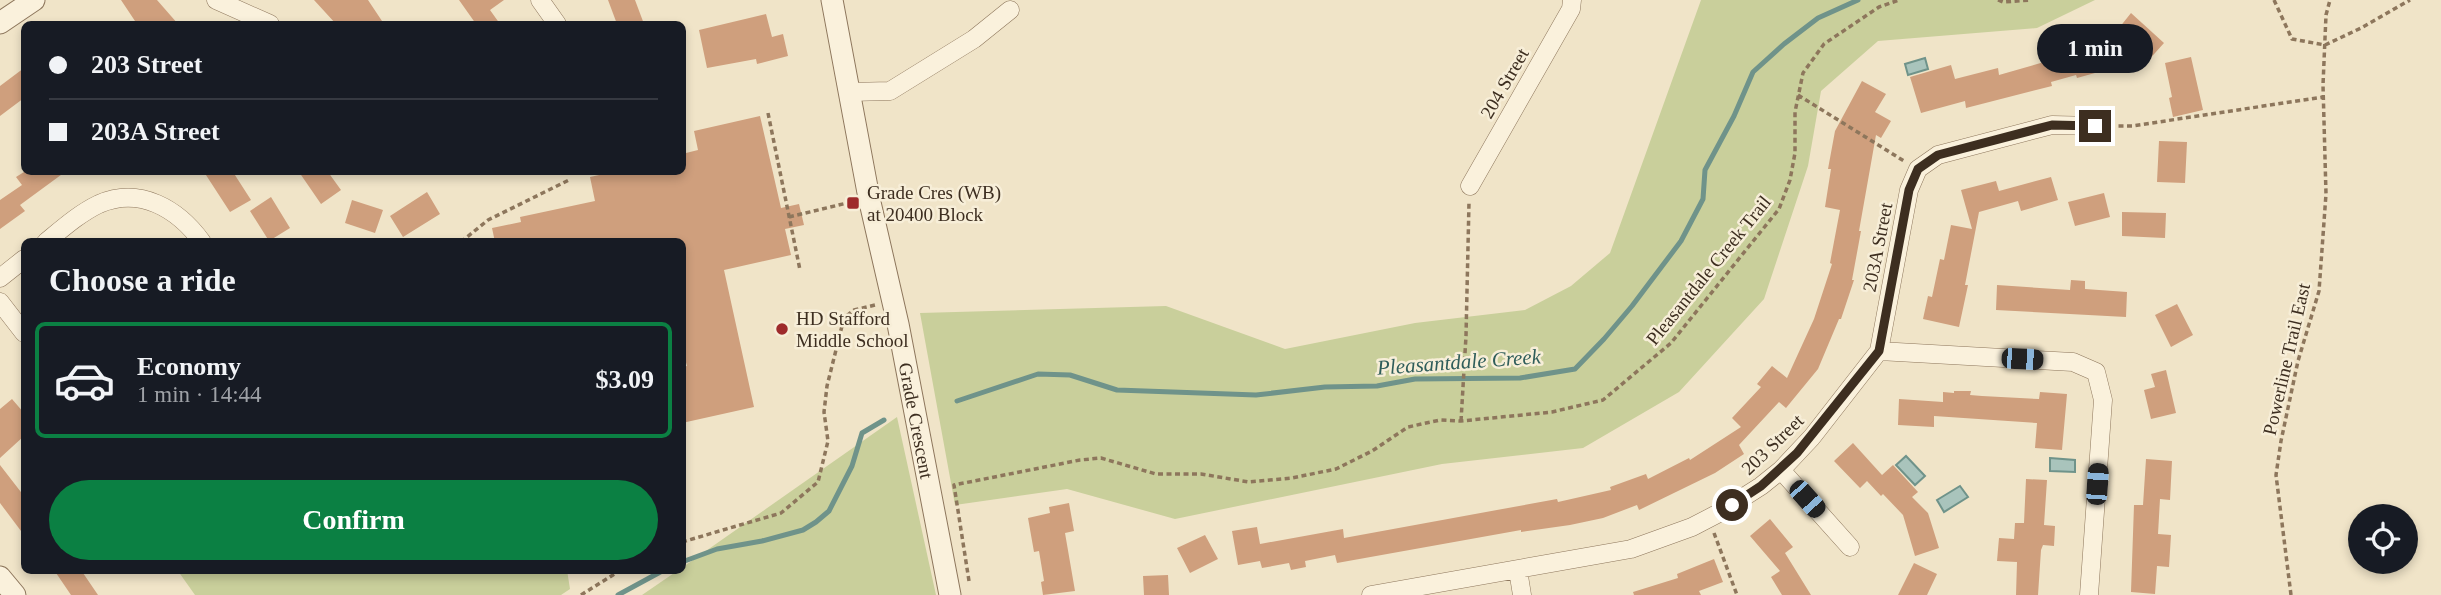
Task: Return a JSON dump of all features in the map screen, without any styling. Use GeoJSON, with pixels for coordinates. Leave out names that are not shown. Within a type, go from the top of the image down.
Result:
{"type":"FeatureCollection","features":[{"type":"Feature","properties":{"kind":"street"},"geometry":{"type":"LineString","coordinates":[[0,23],[34,0]]}},
{"type":"Feature","properties":{"kind":"street"},"geometry":{"type":"LineString","coordinates":[[216,0],[263,21]]}},
{"type":"Feature","properties":{"kind":"street"},"geometry":{"type":"LineString","coordinates":[[540,0],[555,21]]}},
{"type":"Feature","properties":{"kind":"street","name":"Grade Crescent"},"geometry":{"type":"LineString","coordinates":[[832,0],[869,198],[897,321],[950,595]]}},
{"type":"Feature","properties":{"kind":"street","name":"204 Street"},"geometry":{"type":"LineString","coordinates":[[1470,186],[1571,9],[1572,0]]}},
{"type":"Feature","properties":{"kind":"street"},"geometry":{"type":"LineString","coordinates":[[849,92],[890,91],[974,39],[1010,10]]}},
{"type":"Feature","properties":{"kind":"street"},"geometry":{"type":"LineString","coordinates":[[1918,169],[1938,155],[2052,125],[2095,126]]}},
{"type":"Feature","properties":{"kind":"street","name":"203A Street"},"geometry":{"type":"LineString","coordinates":[[1879,351],[1909,190],[1918,169]]}},
{"type":"Feature","properties":{"kind":"street"},"geometry":{"type":"LineString","coordinates":[[51,238],[87,210],[114,199],[139,199],[162,206],[179,216],[198,238]]}},
{"type":"Feature","properties":{"kind":"street"},"geometry":{"type":"LineString","coordinates":[[0,278],[21,261]]}},
{"type":"Feature","properties":{"kind":"street"},"geometry":{"type":"LineString","coordinates":[[0,302],[21,329]]}},
{"type":"Feature","properties":{"kind":"street"},"geometry":{"type":"LineString","coordinates":[[1879,351],[2073,362],[2096,372],[2103,400],[2088,595]]}},
{"type":"Feature","properties":{"kind":"street","name":"203 Street"},"geometry":{"type":"LineString","coordinates":[[1371,595],[1631,549],[1675,535],[1717,514],[1781,470],[1812,437],[1879,351]]}},
{"type":"Feature","properties":{"kind":"street"},"geometry":{"type":"LineString","coordinates":[[1781,470],[1850,547]]}},
{"type":"Feature","properties":{"kind":"street"},"geometry":{"type":"LineString","coordinates":[[1518,570],[1522,595]]}},
{"type":"Feature","properties":{"kind":"street"},"geometry":{"type":"LineString","coordinates":[[0,577],[15,595]]}},
{"type":"Feature","properties":{"kind":"path","name":"Pleasantdale Creek Trail"},"geometry":{"type":"LineString","coordinates":[[969,581],[954,485],[1101,458],[1156,474],[1201,474],[1249,482],[1292,478],[1336,469],[1372,451],[1408,427],[1440,420],[1461,421],[1552,412],[1604,400],[1671,344],[1779,209],[1790,180],[1795,153],[1795,112],[1803,73],[1824,44],[1879,7],[1899,0]]}},
{"type":"Feature","properties":{"kind":"path"},"geometry":{"type":"LineString","coordinates":[[1998,0],[2030,0]]}},
{"type":"Feature","properties":{"kind":"path"},"geometry":{"type":"LineString","coordinates":[[2274,0],[2292,39],[2325,45],[2410,0]]}},
{"type":"Feature","properties":{"kind":"path","name":"Powerline Trail East"},"geometry":{"type":"LineString","coordinates":[[2291,595],[2276,475],[2298,361],[2319,291],[2326,194],[2323,97],[2326,15],[2330,0]]}},
{"type":"Feature","properties":{"kind":"path"},"geometry":{"type":"LineString","coordinates":[[1798,95],[1918,169]]}},
{"type":"Feature","properties":{"kind":"path"},"geometry":{"type":"LineString","coordinates":[[2095,126],[2132,126],[2323,97]]}},
{"type":"Feature","properties":{"kind":"path"},"geometry":{"type":"LineString","coordinates":[[768,114],[800,270]]}},
{"type":"Feature","properties":{"kind":"path"},"geometry":{"type":"LineString","coordinates":[[466,238],[488,220],[571,178]]}},
{"type":"Feature","properties":{"kind":"path"},"geometry":{"type":"LineString","coordinates":[[1461,421],[1470,186]]}},
{"type":"Feature","properties":{"kind":"path"},"geometry":{"type":"LineString","coordinates":[[789,217],[853,201]]}},
{"type":"Feature","properties":{"kind":"path"},"geometry":{"type":"LineString","coordinates":[[686,541],[781,513],[818,481],[828,440],[824,412],[827,386],[844,318],[854,310],[875,304]]}},
{"type":"Feature","properties":{"kind":"path"},"geometry":{"type":"LineString","coordinates":[[1713,531],[1737,595]]}},
{"type":"Feature","properties":{"kind":"path"},"geometry":{"type":"LineString","coordinates":[[581,595],[615,574]]}},
{"type":"Feature","properties":{"kind":"green space"},"geometry":{"type":"Polygon","coordinates":[[[1701,0],[2095,0],[2037,28],[1878,41],[1821,91],[1808,166],[1764,299],[1679,392],[1583,448],[1442,464],[1175,519],[1067,489],[955,505],[920,313],[1166,306],[1285,349],[1415,323],[1525,310],[1571,286],[1610,253],[1701,0]]]}},
{"type":"Feature","properties":{"kind":"green space"},"geometry":{"type":"Polygon","coordinates":[[[897,417],[936,595],[642,595],[673,574],[686,574],[686,565],[897,417]]]}},
{"type":"Feature","properties":{"kind":"green space"},"geometry":{"type":"Polygon","coordinates":[[[180,574],[568,574],[570,589],[561,595],[195,595],[180,574]]]}},
{"type":"Feature","properties":{"kind":"water"},"geometry":{"type":"Polygon","coordinates":[[[1925,58],[1928,69],[1908,75],[1905,64],[1925,58]]]}},
{"type":"Feature","properties":{"kind":"water"},"geometry":{"type":"Polygon","coordinates":[[[1906,456],[1925,476],[1915,485],[1896,465],[1906,456]]]}},
{"type":"Feature","properties":{"kind":"water"},"geometry":{"type":"Polygon","coordinates":[[[2050,458],[2075,460],[2075,472],[2050,471],[2050,458]]]}},
{"type":"Feature","properties":{"kind":"water"},"geometry":{"type":"Polygon","coordinates":[[[1960,486],[1968,497],[1944,512],[1937,500],[1960,486]]]}},
{"type":"Feature","properties":{"kind":"building"},"geometry":{"type":"Polygon","coordinates":[[[121,0],[157,0],[175,21],[135,21],[121,0]]]}},
{"type":"Feature","properties":{"kind":"building"},"geometry":{"type":"Polygon","coordinates":[[[314,0],[368,0],[382,21],[333,21],[314,0]]]}},
{"type":"Feature","properties":{"kind":"building"},"geometry":{"type":"Polygon","coordinates":[[[459,0],[504,0],[490,10],[498,21],[474,21],[459,0]]]}},
{"type":"Feature","properties":{"kind":"building"},"geometry":{"type":"Polygon","coordinates":[[[608,0],[635,0],[643,21],[616,21],[608,0]]]}},
{"type":"Feature","properties":{"kind":"building"},"geometry":{"type":"Polygon","coordinates":[[[2131,13],[2164,43],[2146,63],[2129,48],[2134,42],[2119,28],[2131,13]]]}},
{"type":"Feature","properties":{"kind":"building"},"geometry":{"type":"Polygon","coordinates":[[[766,14],[772,37],[783,34],[788,56],[757,64],[756,59],[707,68],[699,30],[766,14]]]}},
{"type":"Feature","properties":{"kind":"building"},"geometry":{"type":"Polygon","coordinates":[[[2086,43],[2095,73],[2077,78],[2076,75],[2051,82],[2052,86],[1966,108],[1965,101],[1921,113],[1910,77],[1951,65],[1955,79],[1998,68],[1999,75],[2051,60],[2049,53],[2086,43]]]}},
{"type":"Feature","properties":{"kind":"building"},"geometry":{"type":"Polygon","coordinates":[[[2191,57],[2203,110],[2173,117],[2165,63],[2191,57]]]}},
{"type":"Feature","properties":{"kind":"building"},"geometry":{"type":"Polygon","coordinates":[[[21,70],[21,100],[0,116],[0,86],[21,70]]]}},
{"type":"Feature","properties":{"kind":"building"},"geometry":{"type":"Polygon","coordinates":[[[1862,81],[1886,94],[1875,112],[1891,121],[1881,138],[1876,135],[1859,231],[1854,280],[1841,319],[1818,369],[1786,408],[1779,402],[1739,445],[1744,454],[1715,473],[1639,510],[1637,505],[1603,518],[1337,563],[1335,555],[1305,561],[1306,567],[1291,570],[1289,563],[1262,568],[1260,561],[1238,565],[1232,531],[1257,527],[1260,544],[1343,529],[1344,538],[1557,499],[1558,502],[1611,490],[1610,487],[1646,474],[1648,479],[1689,458],[1690,460],[1741,427],[1732,418],[1761,387],[1757,384],[1772,366],[1787,378],[1814,319],[1832,264],[1830,263],[1840,210],[1825,207],[1835,131],[1862,81]]]}},
{"type":"Feature","properties":{"kind":"building"},"geometry":{"type":"Polygon","coordinates":[[[760,116],[781,208],[799,204],[804,225],[785,229],[791,255],[724,270],[754,407],[686,422],[686,238],[494,238],[492,228],[521,222],[520,217],[595,201],[590,177],[686,175],[686,153],[698,150],[694,131],[760,116]]]}},
{"type":"Feature","properties":{"kind":"building"},"geometry":{"type":"Polygon","coordinates":[[[2159,141],[2187,142],[2185,183],[2157,182],[2159,141]]]}},
{"type":"Feature","properties":{"kind":"building"},"geometry":{"type":"Polygon","coordinates":[[[21,174],[61,175],[20,205],[25,211],[0,229],[0,200],[22,185],[16,177],[21,174]]]}},
{"type":"Feature","properties":{"kind":"building"},"geometry":{"type":"Polygon","coordinates":[[[206,175],[235,175],[251,200],[230,212],[206,175]]]}},
{"type":"Feature","properties":{"kind":"building"},"geometry":{"type":"Polygon","coordinates":[[[301,175],[330,175],[341,190],[321,204],[301,175]]]}},
{"type":"Feature","properties":{"kind":"building"},"geometry":{"type":"Polygon","coordinates":[[[2051,177],[2058,200],[2021,211],[2018,201],[1979,212],[1959,327],[1923,319],[1928,296],[1932,297],[1940,259],[1944,260],[1951,225],[1972,229],[1961,190],[1996,181],[1999,191],[2051,177]]]}},
{"type":"Feature","properties":{"kind":"building"},"geometry":{"type":"Polygon","coordinates":[[[427,192],[440,214],[403,237],[390,216],[427,192]]]}},
{"type":"Feature","properties":{"kind":"building"},"geometry":{"type":"Polygon","coordinates":[[[2104,193],[2110,217],[2075,226],[2068,202],[2104,193]]]}},
{"type":"Feature","properties":{"kind":"building"},"geometry":{"type":"Polygon","coordinates":[[[271,197],[290,228],[274,238],[267,238],[250,211],[271,197]]]}},
{"type":"Feature","properties":{"kind":"building"},"geometry":{"type":"Polygon","coordinates":[[[352,200],[383,210],[375,233],[345,223],[352,200]]]}},
{"type":"Feature","properties":{"kind":"building"},"geometry":{"type":"Polygon","coordinates":[[[2122,212],[2166,213],[2165,238],[2122,236],[2122,212]]]}},
{"type":"Feature","properties":{"kind":"building"},"geometry":{"type":"Polygon","coordinates":[[[2071,280],[2085,281],[2085,289],[2127,292],[2126,317],[1996,310],[1997,285],[2070,290],[2071,280]]]}},
{"type":"Feature","properties":{"kind":"building"},"geometry":{"type":"Polygon","coordinates":[[[2177,304],[2193,335],[2171,347],[2155,315],[2177,304]]]}},
{"type":"Feature","properties":{"kind":"building"},"geometry":{"type":"Polygon","coordinates":[[[2166,370],[2176,413],[2151,419],[2144,390],[2155,387],[2151,374],[2166,370]]]}},
{"type":"Feature","properties":{"kind":"building"},"geometry":{"type":"Polygon","coordinates":[[[1971,391],[1970,395],[2039,399],[2040,392],[2067,394],[2062,450],[2035,448],[2037,423],[1934,416],[1934,427],[1898,425],[1899,399],[1943,402],[1943,392],[1971,391]]]}},
{"type":"Feature","properties":{"kind":"building"},"geometry":{"type":"Polygon","coordinates":[[[12,399],[21,410],[21,439],[0,458],[0,409],[12,399]]]}},
{"type":"Feature","properties":{"kind":"building"},"geometry":{"type":"Polygon","coordinates":[[[1853,443],[1882,475],[1893,465],[1918,492],[1912,497],[1928,513],[1939,548],[1915,556],[1903,515],[1867,481],[1860,488],[1834,461],[1853,443]]]}},
{"type":"Feature","properties":{"kind":"building"},"geometry":{"type":"Polygon","coordinates":[[[2146,459],[2172,461],[2170,500],[2160,499],[2158,534],[2171,535],[2169,567],[2157,566],[2155,594],[2131,592],[2134,505],[2143,505],[2146,459]]]}},
{"type":"Feature","properties":{"kind":"building"},"geometry":{"type":"Polygon","coordinates":[[[0,465],[21,492],[21,531],[0,503],[0,465]]]}},
{"type":"Feature","properties":{"kind":"building"},"geometry":{"type":"Polygon","coordinates":[[[2026,479],[2047,480],[2044,525],[2055,526],[2054,546],[2043,545],[2041,550],[2038,595],[2016,595],[2017,562],[1997,561],[1999,538],[2014,539],[2015,523],[2024,523],[2026,479]]]}},
{"type":"Feature","properties":{"kind":"building"},"geometry":{"type":"Polygon","coordinates":[[[1069,503],[1074,531],[1065,533],[1075,591],[1043,595],[1041,582],[1044,581],[1039,551],[1034,552],[1028,518],[1050,513],[1049,507],[1069,503]]]}},
{"type":"Feature","properties":{"kind":"building"},"geometry":{"type":"Polygon","coordinates":[[[1770,519],[1793,547],[1785,553],[1811,595],[1782,595],[1771,577],[1780,571],[1750,536],[1770,519]]]}},
{"type":"Feature","properties":{"kind":"building"},"geometry":{"type":"Polygon","coordinates":[[[1205,535],[1218,559],[1190,573],[1177,548],[1205,535]]]}},
{"type":"Feature","properties":{"kind":"building"},"geometry":{"type":"Polygon","coordinates":[[[1714,559],[1723,582],[1699,591],[1701,595],[1634,595],[1633,592],[1678,578],[1677,574],[1714,559]]]}},
{"type":"Feature","properties":{"kind":"building"},"geometry":{"type":"Polygon","coordinates":[[[1914,563],[1937,574],[1927,595],[1898,595],[1914,563]]]}},
{"type":"Feature","properties":{"kind":"building"},"geometry":{"type":"Polygon","coordinates":[[[57,574],[84,574],[98,595],[71,595],[57,574]]]}},
{"type":"Feature","properties":{"kind":"building"},"geometry":{"type":"Polygon","coordinates":[[[1168,575],[1169,595],[1144,595],[1143,576],[1168,575]]]}},
{"type":"Feature","properties":{"kind":"waterway","name":"Pleasantdale Creek"},"geometry":{"type":"LineString","coordinates":[[957,401],[1038,374],[1070,375],[1117,390],[1256,395],[1325,387],[1377,386],[1415,379],[1520,378],[1575,369],[1632,306],[1681,241],[1703,199],[1705,170],[1734,116],[1753,72],[1818,18],[1858,0]]}},
{"type":"Feature","properties":{"kind":"waterway","name":"Pleasantdale Creek"},"geometry":{"type":"LineString","coordinates":[[686,561],[717,549],[803,530],[816,522],[829,511],[852,466],[862,433],[884,420]]}},
{"type":"Feature","properties":{"kind":"waterway","name":"Pleasantdale Creek"},"geometry":{"type":"LineString","coordinates":[[618,595],[657,574]]}},
{"type":"Feature","properties":{"kind":"place","name":"Grade Cres (WB) at 20400 Block"},"geometry":{"type":"Point","coordinates":[853,203]}},
{"type":"Feature","properties":{"kind":"place","name":"HD Stafford Middle School"},"geometry":{"type":"Point","coordinates":[782,329]}},
{"type":"Feature","properties":{"kind":"route"},"geometry":{"type":"LineString","coordinates":[[1732,505],[1781,470],[1812,437],[1879,351],[1909,190],[1918,169],[1938,155],[2052,125],[2095,126]]}}]}
